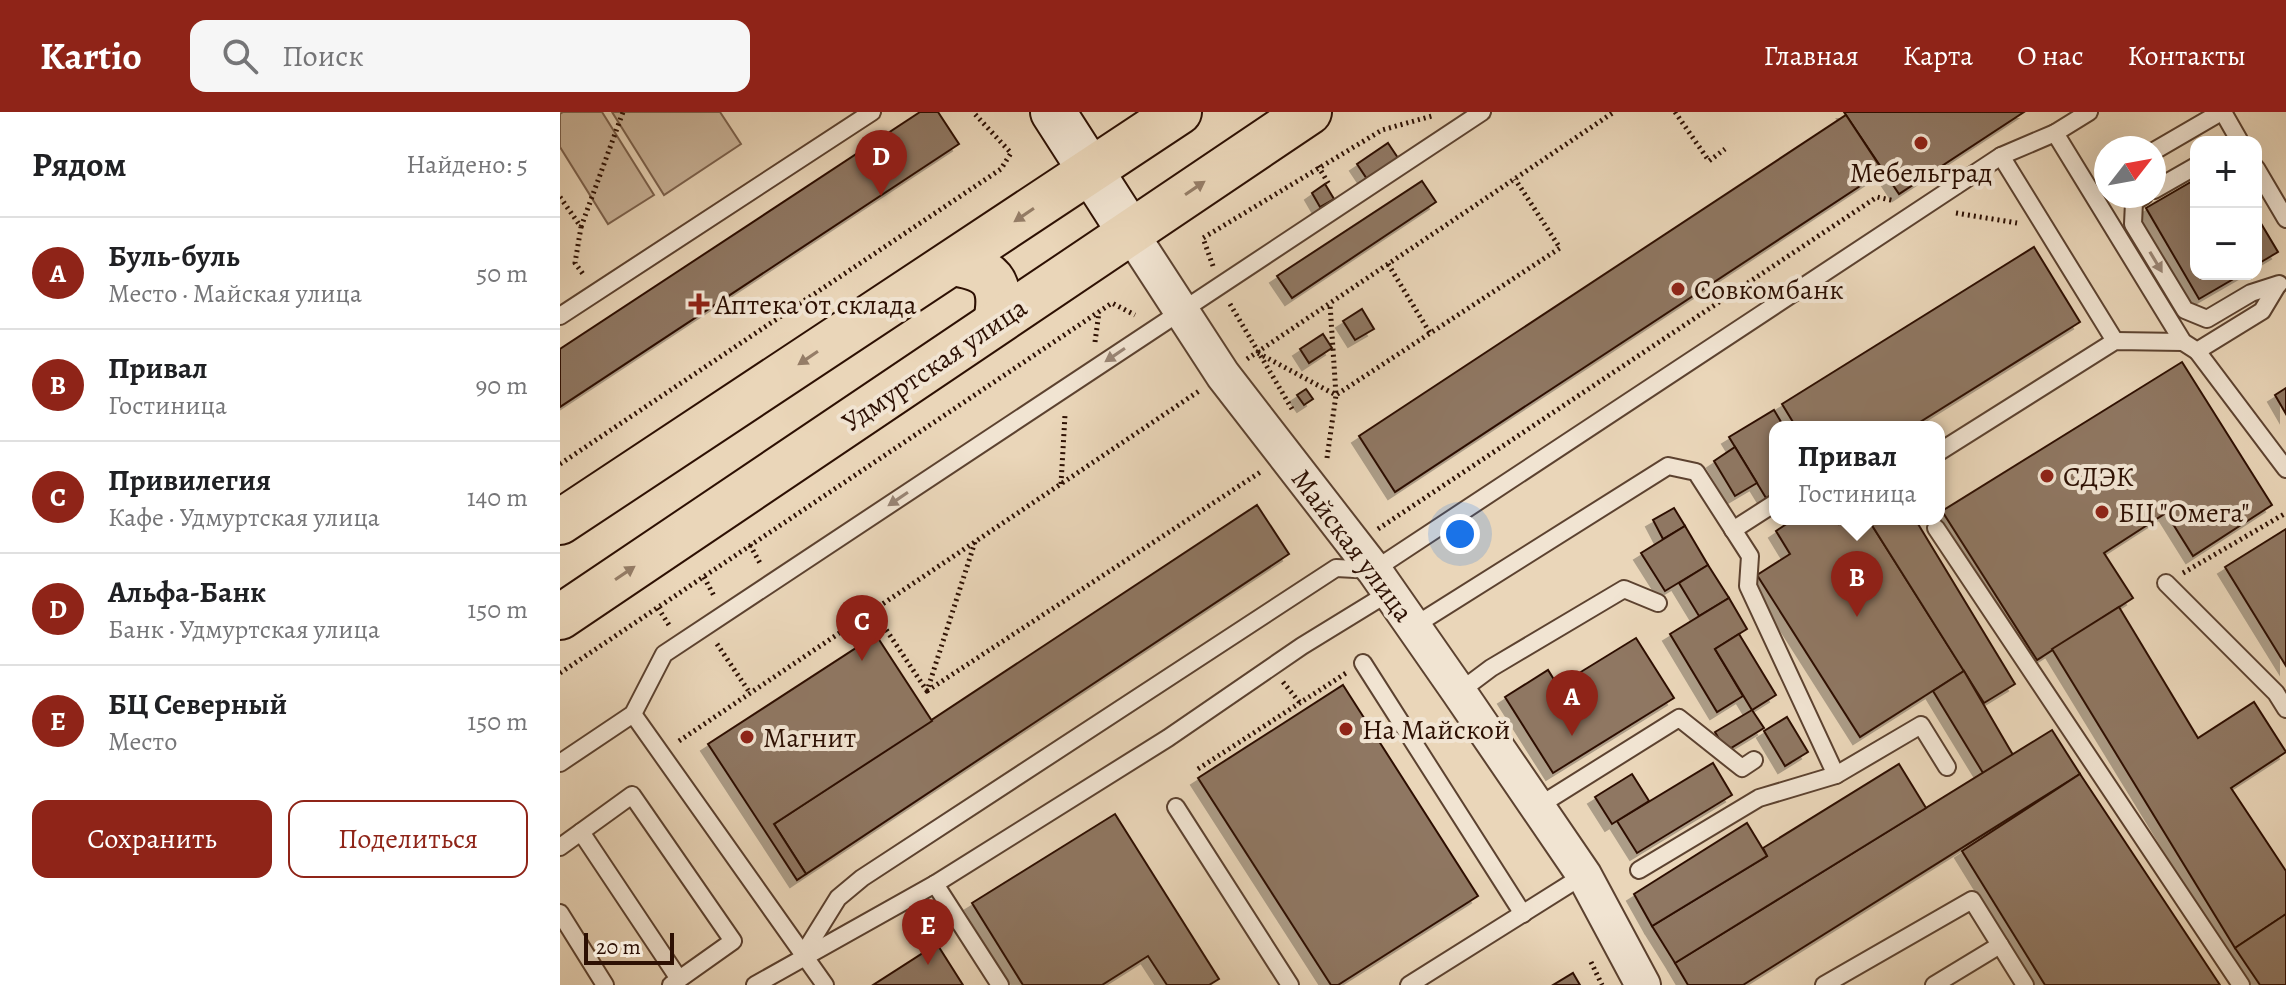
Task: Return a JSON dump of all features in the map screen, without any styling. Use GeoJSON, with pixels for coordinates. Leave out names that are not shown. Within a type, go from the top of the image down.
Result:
{"type":"FeatureCollection","features":[{"type":"Feature","properties":{"kind":"main road"},"geometry":{"type":"LineString","coordinates":[[560,522],[1179,112]]}},
{"type":"Feature","properties":{"kind":"main road","name":"Удмуртская улица"},"geometry":{"type":"LineString","coordinates":[[560,617],[1309,112]]}},
{"type":"Feature","properties":{"kind":"main road"},"geometry":{"type":"LineString","coordinates":[[952,263],[980,267],[993,280],[1001,297],[996,322]]}},
{"type":"Feature","properties":{"kind":"street","name":"Майская улица"},"geometry":{"type":"LineString","coordinates":[[1053,112],[1223,375],[1382,581],[1584,875],[1643,985]]}},
{"type":"Feature","properties":{"kind":"lane"},"geometry":{"type":"LineString","coordinates":[[560,316],[872,112]]}},
{"type":"Feature","properties":{"kind":"lane"},"geometry":{"type":"LineString","coordinates":[[560,763],[633,714],[664,654],[1482,112]]}},
{"type":"Feature","properties":{"kind":"lane"},"geometry":{"type":"LineString","coordinates":[[755,985],[802,956],[878,919],[1168,738],[1302,646],[1382,581],[1922,207],[2001,156],[2055,133],[2089,112]]}},
{"type":"Feature","properties":{"kind":"lane"},"geometry":{"type":"LineString","coordinates":[[2166,144],[2222,112],[2236,136]]}},
{"type":"Feature","properties":{"kind":"lane"},"geometry":{"type":"LineString","coordinates":[[2055,133],[2190,347],[2286,469]]}},
{"type":"Feature","properties":{"kind":"lane"},"geometry":{"type":"LineString","coordinates":[[2001,156],[2115,341]]}},
{"type":"Feature","properties":{"kind":"lane"},"geometry":{"type":"LineString","coordinates":[[2166,183],[2190,169]]}},
{"type":"Feature","properties":{"kind":"lane"},"geometry":{"type":"LineString","coordinates":[[2262,178],[2286,219]]}},
{"type":"Feature","properties":{"kind":"lane"},"geometry":{"type":"LineString","coordinates":[[2090,189],[2094,187]]}},
{"type":"Feature","properties":{"kind":"lane"},"geometry":{"type":"LineString","coordinates":[[2134,208],[2133,224],[2185,310],[2207,319],[2251,293],[2281,283]]}},
{"type":"Feature","properties":{"kind":"lane"},"geometry":{"type":"LineString","coordinates":[[1945,448],[2115,341],[2190,347],[2262,311],[2281,283]]}},
{"type":"Feature","properties":{"kind":"lane"},"geometry":{"type":"LineString","coordinates":[[1414,626],[1668,466],[1696,472],[1750,556],[1748,586],[1836,775]]}},
{"type":"Feature","properties":{"kind":"lane"},"geometry":{"type":"LineString","coordinates":[[1733,530],[1769,507]]}},
{"type":"Feature","properties":{"kind":"lane"},"geometry":{"type":"LineString","coordinates":[[1936,528],[2241,985]]}},
{"type":"Feature","properties":{"kind":"lane"},"geometry":{"type":"LineString","coordinates":[[802,956],[838,898],[862,878],[1336,568],[1382,581]]}},
{"type":"Feature","properties":{"kind":"lane"},"geometry":{"type":"LineString","coordinates":[[2166,583],[2276,693],[2286,709]]}},
{"type":"Feature","properties":{"kind":"lane"},"geometry":{"type":"LineString","coordinates":[[1459,692],[1491,668],[1624,589],[1658,603]]}},
{"type":"Feature","properties":{"kind":"lane"},"geometry":{"type":"LineString","coordinates":[[1363,663],[1523,914]]}},
{"type":"Feature","properties":{"kind":"lane"},"geometry":{"type":"LineString","coordinates":[[633,714],[825,985]]}},
{"type":"Feature","properties":{"kind":"lane"},"geometry":{"type":"LineString","coordinates":[[1537,807],[1679,718],[1742,768],[1754,760]]}},
{"type":"Feature","properties":{"kind":"lane"},"geometry":{"type":"LineString","coordinates":[[1639,870],[1759,798],[1836,775],[1921,725],[1947,767]]}},
{"type":"Feature","properties":{"kind":"lane"},"geometry":{"type":"LineString","coordinates":[[560,847],[632,795],[733,941],[675,982],[581,832]]}},
{"type":"Feature","properties":{"kind":"lane"},"geometry":{"type":"LineString","coordinates":[[1176,807],[1290,985]]}},
{"type":"Feature","properties":{"kind":"lane"},"geometry":{"type":"LineString","coordinates":[[1409,985],[1584,875]]}},
{"type":"Feature","properties":{"kind":"lane"},"geometry":{"type":"LineString","coordinates":[[935,884],[1000,985]]}},
{"type":"Feature","properties":{"kind":"lane"},"geometry":{"type":"LineString","coordinates":[[1824,985],[1844,980],[1972,900],[2025,985]]}},
{"type":"Feature","properties":{"kind":"lane"},"geometry":{"type":"LineString","coordinates":[[560,913],[605,985]]}},
{"type":"Feature","properties":{"kind":"lane"},"geometry":{"type":"LineString","coordinates":[[1934,985],[2000,945]]}},
{"type":"Feature","properties":{"kind":"path"},"geometry":{"type":"LineString","coordinates":[[597,292],[575,263],[581,227],[623,112]]}},
{"type":"Feature","properties":{"kind":"path"},"geometry":{"type":"LineString","coordinates":[[560,464],[1001,169],[1011,153],[973,112]]}},
{"type":"Feature","properties":{"kind":"path"},"geometry":{"type":"LineString","coordinates":[[661,753],[1614,112]]}},
{"type":"Feature","properties":{"kind":"path"},"geometry":{"type":"LineString","coordinates":[[1675,112],[1709,161],[1725,149]]}},
{"type":"Feature","properties":{"kind":"path"},"geometry":{"type":"LineString","coordinates":[[1295,413],[1256,353],[1220,284],[1203,238],[1382,130],[1434,116]]}},
{"type":"Feature","properties":{"kind":"path"},"geometry":{"type":"LineString","coordinates":[[1336,395],[1560,248],[1515,179]]}},
{"type":"Feature","properties":{"kind":"path"},"geometry":{"type":"LineString","coordinates":[[560,197],[581,227]]}},
{"type":"Feature","properties":{"kind":"path"},"geometry":{"type":"LineString","coordinates":[[1354,543],[1877,197],[2046,228]]}},
{"type":"Feature","properties":{"kind":"path"},"geometry":{"type":"LineString","coordinates":[[1388,264],[1430,333]]}},
{"type":"Feature","properties":{"kind":"path"},"geometry":{"type":"LineString","coordinates":[[560,673],[1112,303]]}},
{"type":"Feature","properties":{"kind":"path"},"geometry":{"type":"LineString","coordinates":[[1318,449],[1326,461],[1336,395],[1330,303]]}},
{"type":"Feature","properties":{"kind":"path"},"geometry":{"type":"LineString","coordinates":[[1256,353],[1336,395]]}},
{"type":"Feature","properties":{"kind":"path"},"geometry":{"type":"LineString","coordinates":[[1061,484],[1067,387]]}},
{"type":"Feature","properties":{"kind":"path"},"geometry":{"type":"LineString","coordinates":[[927,691],[1263,471]]}},
{"type":"Feature","properties":{"kind":"path"},"geometry":{"type":"LineString","coordinates":[[2166,583],[2286,513]]}},
{"type":"Feature","properties":{"kind":"path"},"geometry":{"type":"LineString","coordinates":[[927,691],[976,541]]}},
{"type":"Feature","properties":{"kind":"path"},"geometry":{"type":"LineString","coordinates":[[873,610],[927,691]]}},
{"type":"Feature","properties":{"kind":"path"},"geometry":{"type":"LineString","coordinates":[[706,626],[750,693]]}},
{"type":"Feature","properties":{"kind":"path"},"geometry":{"type":"LineString","coordinates":[[1198,769],[1363,663]]}},
{"type":"Feature","properties":{"kind":"path"},"geometry":{"type":"LineString","coordinates":[[1278,677],[1300,703]]}},
{"type":"Feature","properties":{"kind":"path"},"geometry":{"type":"LineString","coordinates":[[1590,958],[1602,985]]}},
{"type":"Feature","properties":{"kind":"shaded area"},"geometry":{"type":"Polygon","coordinates":[[[602,112],[654,195],[608,224],[560,147],[560,114],[602,112]]]}},
{"type":"Feature","properties":{"kind":"shaded area"},"geometry":{"type":"Polygon","coordinates":[[[612,112],[720,112],[741,144],[664,195],[612,112]]]}},
{"type":"Feature","properties":{"kind":"building"},"geometry":{"type":"Polygon","coordinates":[[[920,112],[938,112],[959,144],[560,407],[560,349],[920,112]]]}},
{"type":"Feature","properties":{"kind":"building","name":"Мебельград"},"geometry":{"type":"Polygon","coordinates":[[[1844,112],[2024,112],[1899,194],[1844,112]]]}},
{"type":"Feature","properties":{"kind":"building"},"geometry":{"type":"Polygon","coordinates":[[[1846,115],[1883,171],[1395,492],[1359,436],[1846,115]]]}},
{"type":"Feature","properties":{"kind":"building"},"geometry":{"type":"Polygon","coordinates":[[[1388,143],[1398,158],[1367,179],[1357,164],[1388,143]]]}},
{"type":"Feature","properties":{"kind":"building"},"geometry":{"type":"Polygon","coordinates":[[[1422,181],[1436,202],[1292,298],[1277,276],[1422,181]]]}},
{"type":"Feature","properties":{"kind":"building"},"geometry":{"type":"Polygon","coordinates":[[[2190,182],[2190,280],[2232,280],[2199,299],[2146,208],[2166,208],[2166,196],[2190,182]]]}},
{"type":"Feature","properties":{"kind":"building"},"geometry":{"type":"Polygon","coordinates":[[[1325,184],[1334,199],[1320,207],[1312,193],[1325,184]]]}},
{"type":"Feature","properties":{"kind":"building"},"geometry":{"type":"Polygon","coordinates":[[[2262,225],[2278,252],[2262,261],[2262,225]]]}},
{"type":"Feature","properties":{"kind":"building"},"geometry":{"type":"Polygon","coordinates":[[[2034,247],[2080,322],[1922,421],[1792,421],[1782,404],[2034,247]]]}},
{"type":"Feature","properties":{"kind":"building"},"geometry":{"type":"Polygon","coordinates":[[[1362,309],[1374,329],[1355,340],[1343,321],[1362,309]]]}},
{"type":"Feature","properties":{"kind":"building"},"geometry":{"type":"Polygon","coordinates":[[[1323,334],[1332,348],[1309,363],[1300,349],[1323,334]]]}},
{"type":"Feature","properties":{"kind":"building","name":"БЦ \"Омега\""},"geometry":{"type":"Polygon","coordinates":[[[2182,362],[2272,505],[2193,556],[2166,513],[2104,553],[2133,598],[2037,660],[1945,516],[1945,509],[2182,362]]]}},
{"type":"Feature","properties":{"kind":"building"},"geometry":{"type":"Polygon","coordinates":[[[2286,388],[2286,414],[2275,395],[2286,388]]]}},
{"type":"Feature","properties":{"kind":"building"},"geometry":{"type":"Polygon","coordinates":[[[1306,389],[1313,399],[1304,405],[1297,395],[1306,389]]]}},
{"type":"Feature","properties":{"kind":"building"},"geometry":{"type":"Polygon","coordinates":[[[1774,410],[1780,421],[1769,421],[1769,496],[1766,498],[1729,437],[1774,410]]]}},
{"type":"Feature","properties":{"kind":"building"},"geometry":{"type":"Polygon","coordinates":[[[1735,447],[1757,483],[1735,496],[1714,461],[1735,447]]]}},
{"type":"Feature","properties":{"kind":"building"},"geometry":{"type":"Polygon","coordinates":[[[1257,505],[1289,554],[806,874],[774,824],[1257,505]]]}},
{"type":"Feature","properties":{"kind":"building"},"geometry":{"type":"Polygon","coordinates":[[[1674,508],[1685,526],[1663,539],[1653,520],[1674,508]]]}},
{"type":"Feature","properties":{"kind":"building"},"geometry":{"type":"Polygon","coordinates":[[[1785,525],[1872,525],[1964,671],[1860,737],[1757,575],[1790,554],[1776,531],[1785,525]]]}},
{"type":"Feature","properties":{"kind":"building"},"geometry":{"type":"Polygon","coordinates":[[[1872,525],[1919,525],[2015,684],[1984,703],[1872,525]]]}},
{"type":"Feature","properties":{"kind":"building"},"geometry":{"type":"Polygon","coordinates":[[[1685,526],[1708,565],[1665,591],[1641,553],[1685,526]]]}},
{"type":"Feature","properties":{"kind":"building"},"geometry":{"type":"Polygon","coordinates":[[[2286,529],[2286,666],[2225,567],[2286,529]]]}},
{"type":"Feature","properties":{"kind":"building"},"geometry":{"type":"Polygon","coordinates":[[[1708,565],[1729,598],[1699,616],[1679,583],[1708,565]]]}},
{"type":"Feature","properties":{"kind":"building"},"geometry":{"type":"Polygon","coordinates":[[[1729,598],[1747,629],[1715,649],[1743,696],[1717,712],[1670,634],[1729,598]]]}},
{"type":"Feature","properties":{"kind":"building"},"geometry":{"type":"Polygon","coordinates":[[[2119,607],[2198,738],[2254,702],[2286,752],[2231,788],[2286,871],[2286,914],[2235,948],[2052,649],[2119,607]]]}},
{"type":"Feature","properties":{"kind":"building"},"geometry":{"type":"Polygon","coordinates":[[[1739,634],[1776,695],[1752,710],[1715,649],[1739,634]]]}},
{"type":"Feature","properties":{"kind":"building"},"geometry":{"type":"Polygon","coordinates":[[[876,635],[932,721],[774,824],[806,874],[797,880],[708,744],[876,635]]]}},
{"type":"Feature","properties":{"kind":"building"},"geometry":{"type":"Polygon","coordinates":[[[1636,638],[1674,698],[1553,773],[1505,697],[1548,670],[1558,686],[1636,638]]]}},
{"type":"Feature","properties":{"kind":"building"},"geometry":{"type":"Polygon","coordinates":[[[1964,671],[2013,755],[1983,773],[1933,691],[1964,671]]]}},
{"type":"Feature","properties":{"kind":"building"},"geometry":{"type":"Polygon","coordinates":[[[1343,685],[1478,896],[1338,985],[1331,985],[1198,778],[1343,685]]]}},
{"type":"Feature","properties":{"kind":"building"},"geometry":{"type":"Polygon","coordinates":[[[1752,710],[1764,728],[1726,751],[1715,732],[1752,710]]]}},
{"type":"Feature","properties":{"kind":"building"},"geometry":{"type":"Polygon","coordinates":[[[1787,717],[1808,752],[1785,766],[1764,731],[1787,717]]]}},
{"type":"Feature","properties":{"kind":"building"},"geometry":{"type":"Polygon","coordinates":[[[2052,730],[2080,774],[1743,985],[1688,985],[1675,963],[2052,730]]]}},
{"type":"Feature","properties":{"kind":"building"},"geometry":{"type":"Polygon","coordinates":[[[1713,763],[1732,795],[1637,853],[1617,821],[1713,763]]]}},
{"type":"Feature","properties":{"kind":"building"},"geometry":{"type":"Polygon","coordinates":[[[1899,764],[1926,808],[1675,963],[1652,926],[1767,856],[1763,848],[1899,764]]]}},
{"type":"Feature","properties":{"kind":"building"},"geometry":{"type":"Polygon","coordinates":[[[1632,774],[1649,801],[1612,824],[1595,797],[1632,774]]]}},
{"type":"Feature","properties":{"kind":"building"},"geometry":{"type":"Polygon","coordinates":[[[2080,774],[2220,985],[2045,985],[1962,851],[2080,774]]]}},
{"type":"Feature","properties":{"kind":"building"},"geometry":{"type":"Polygon","coordinates":[[[1115,814],[1219,979],[1209,985],[1167,985],[1148,956],[1102,985],[1023,985],[972,903],[1115,814]]]}},
{"type":"Feature","properties":{"kind":"building"},"geometry":{"type":"Polygon","coordinates":[[[1747,823],[1767,856],[1652,926],[1634,894],[1747,823]]]}},
{"type":"Feature","properties":{"kind":"building"},"geometry":{"type":"Polygon","coordinates":[[[2286,914],[2286,985],[2260,985],[2235,948],[2286,914]]]}},
{"type":"Feature","properties":{"kind":"building"},"geometry":{"type":"Polygon","coordinates":[[[937,944],[963,985],[873,985],[937,944]]]}},
{"type":"Feature","properties":{"kind":"building"},"geometry":{"type":"Polygon","coordinates":[[[1573,973],[1580,985],[1553,985],[1573,973]]]}},
{"type":"Feature","properties":{"kind":"place","name":"Мебельград"},"geometry":{"type":"Point","coordinates":[1921,143]}},
{"type":"Feature","properties":{"kind":"place","name":"Альфа-Банк"},"geometry":{"type":"Point","coordinates":[881,196]}},
{"type":"Feature","properties":{"kind":"place","name":"Совкомбанк"},"geometry":{"type":"Point","coordinates":[1678,289]}},
{"type":"Feature","properties":{"kind":"place","name":"Аптека от склада"},"geometry":{"type":"Point","coordinates":[699,304]}},
{"type":"Feature","properties":{"kind":"place","name":"СДЭК"},"geometry":{"type":"Point","coordinates":[2047,476]}},
{"type":"Feature","properties":{"kind":"place","name":"БЦ \"Омега\""},"geometry":{"type":"Point","coordinates":[2102,512]}},
{"type":"Feature","properties":{"kind":"place","name":"Привал"},"geometry":{"type":"Point","coordinates":[1857,617]}},
{"type":"Feature","properties":{"kind":"place","name":"Привилегия"},"geometry":{"type":"Point","coordinates":[862,661]}},
{"type":"Feature","properties":{"kind":"place","name":"На Майской"},"geometry":{"type":"Point","coordinates":[1346,729]}},
{"type":"Feature","properties":{"kind":"place","name":"Буль-буль"},"geometry":{"type":"Point","coordinates":[1572,736]}},
{"type":"Feature","properties":{"kind":"place","name":"Магнит"},"geometry":{"type":"Point","coordinates":[747,737]}},
{"type":"Feature","properties":{"kind":"place","name":"БЦ Северный"},"geometry":{"type":"Point","coordinates":[928,965]}}]}
